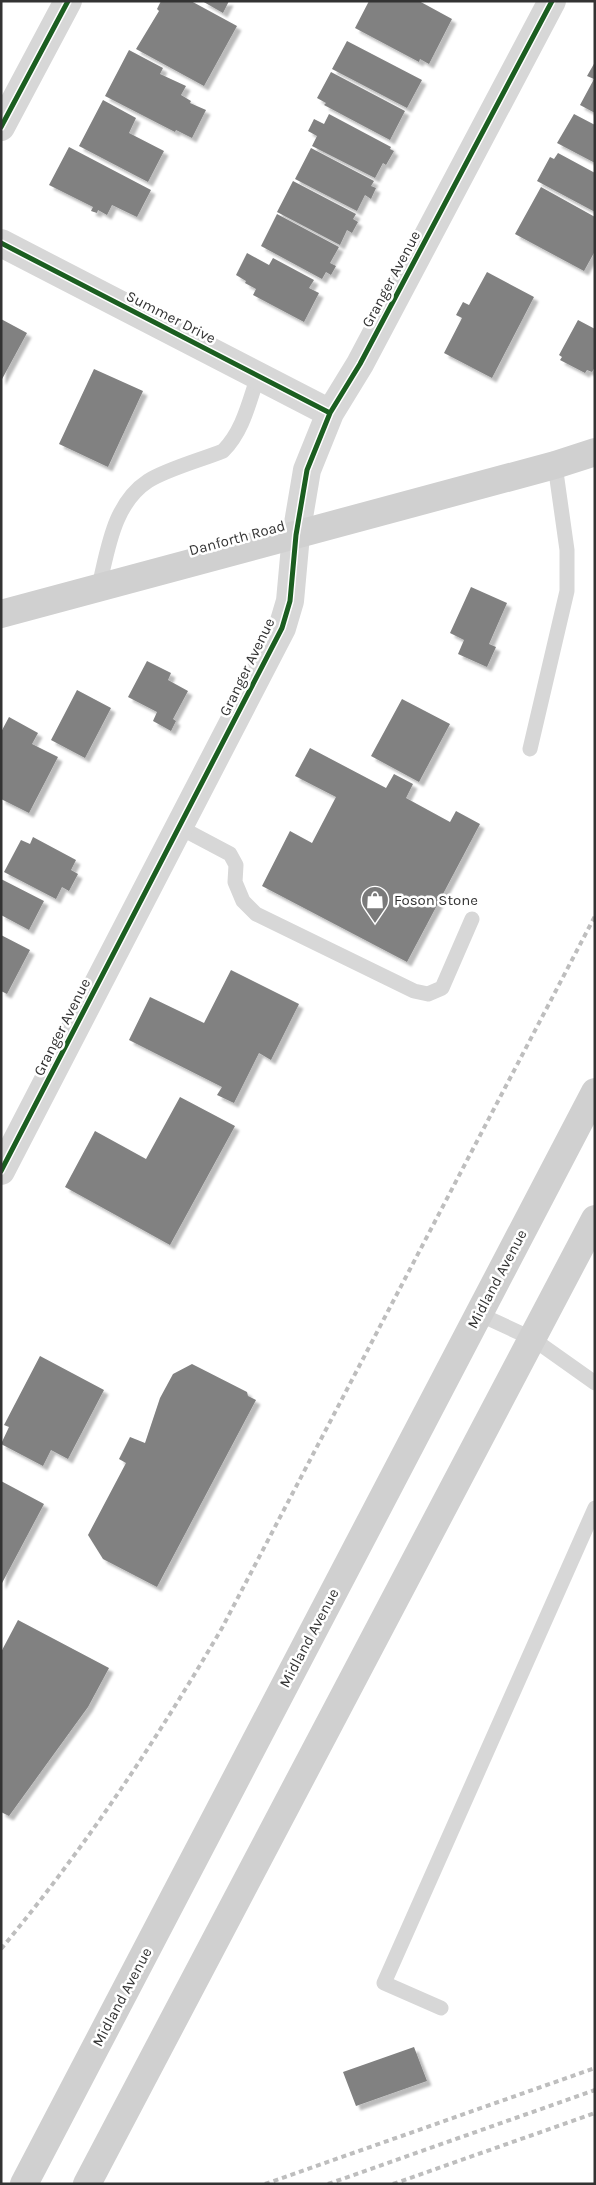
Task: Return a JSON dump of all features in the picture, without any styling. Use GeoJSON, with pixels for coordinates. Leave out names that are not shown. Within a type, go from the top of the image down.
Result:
{"type":"FeatureCollection","features":[{"type":"Feature","properties":{"kind":"main road","name":"Danforth Road"},"geometry":{"type":"LineString","coordinates":[[1,614],[99,586],[296,536],[555,465],[595,452]]}},
{"type":"Feature","properties":{"kind":"main road","name":"Midland Avenue"},"geometry":{"type":"LineString","coordinates":[[24,2184],[595,1092]]}},
{"type":"Feature","properties":{"kind":"main road"},"geometry":{"type":"LineString","coordinates":[[87,2184],[595,1219]]}},
{"type":"Feature","properties":{"kind":"street"},"geometry":{"type":"LineString","coordinates":[[1,127],[68,1]]}},
{"type":"Feature","properties":{"kind":"street","name":"Granger Avenue"},"geometry":{"type":"LineString","coordinates":[[1,1171],[282,628],[290,601],[296,536],[307,470],[330,413],[360,364],[552,1]]}},
{"type":"Feature","properties":{"kind":"street","name":"Summer Drive"},"geometry":{"type":"LineString","coordinates":[[1,243],[330,413]]}},
{"type":"Feature","properties":{"kind":"lane"},"geometry":{"type":"LineString","coordinates":[[99,586],[113,528],[128,500],[148,481],[223,451],[239,430],[258,376]]}},
{"type":"Feature","properties":{"kind":"lane"},"geometry":{"type":"LineString","coordinates":[[530,749],[566,590],[567,550],[555,465]]}},
{"type":"Feature","properties":{"kind":"lane"},"geometry":{"type":"LineString","coordinates":[[179,828],[230,854],[236,865],[235,882],[243,900],[256,914],[414,991],[428,994],[442,988],[472,919]]}},
{"type":"Feature","properties":{"kind":"lane"},"geometry":{"type":"LineString","coordinates":[[479,1314],[532,1339],[595,1383]]}},
{"type":"Feature","properties":{"kind":"lane"},"geometry":{"type":"LineString","coordinates":[[441,2008],[384,1983],[595,1508]]}},
{"type":"Feature","properties":{"kind":"building"},"geometry":{"type":"Polygon","coordinates":[[[161,1],[191,1],[237,26],[204,86],[136,49],[159,11],[157,9],[161,1]]]}},
{"type":"Feature","properties":{"kind":"building"},"geometry":{"type":"Polygon","coordinates":[[[202,1],[229,1],[223,13],[202,1]]]}},
{"type":"Feature","properties":{"kind":"building"},"geometry":{"type":"Polygon","coordinates":[[[369,1],[419,1],[452,19],[429,64],[420,59],[419,62],[355,28],[369,1]]]}},
{"type":"Feature","properties":{"kind":"building"},"geometry":{"type":"Polygon","coordinates":[[[347,41],[422,80],[407,108],[332,69],[347,41]]]}},
{"type":"Feature","properties":{"kind":"building"},"geometry":{"type":"Polygon","coordinates":[[[129,50],[163,68],[160,74],[186,86],[181,95],[191,101],[190,103],[206,110],[192,138],[176,130],[175,132],[105,96],[129,50]]]}},
{"type":"Feature","properties":{"kind":"building"},"geometry":{"type":"Polygon","coordinates":[[[595,62],[595,113],[580,105],[594,79],[587,76],[595,62]]]}},
{"type":"Feature","properties":{"kind":"building"},"geometry":{"type":"Polygon","coordinates":[[[331,72],[405,111],[390,140],[324,105],[326,103],[317,98],[331,72]]]}},
{"type":"Feature","properties":{"kind":"building"},"geometry":{"type":"Polygon","coordinates":[[[103,100],[136,118],[129,133],[164,151],[148,182],[79,146],[103,100]]]}},
{"type":"Feature","properties":{"kind":"building"},"geometry":{"type":"Polygon","coordinates":[[[329,114],[391,147],[390,149],[394,151],[386,165],[383,163],[375,178],[312,146],[317,136],[308,131],[314,119],[324,124],[329,114]]]}},
{"type":"Feature","properties":{"kind":"building"},"geometry":{"type":"Polygon","coordinates":[[[574,114],[595,125],[595,163],[557,143],[574,114]]]}},
{"type":"Feature","properties":{"kind":"building"},"geometry":{"type":"Polygon","coordinates":[[[69,147],[151,190],[137,217],[112,205],[107,215],[98,210],[97,213],[91,211],[93,207],[49,185],[69,147]]]}},
{"type":"Feature","properties":{"kind":"building"},"geometry":{"type":"Polygon","coordinates":[[[311,148],[374,181],[371,186],[376,188],[371,199],[365,195],[357,211],[295,179],[311,148]]]}},
{"type":"Feature","properties":{"kind":"building"},"geometry":{"type":"Polygon","coordinates":[[[558,153],[595,173],[595,212],[537,181],[550,157],[554,159],[558,153]]]}},
{"type":"Feature","properties":{"kind":"building"},"geometry":{"type":"Polygon","coordinates":[[[293,181],[356,214],[353,219],[358,222],[352,233],[347,230],[340,245],[277,212],[293,181]]]}},
{"type":"Feature","properties":{"kind":"building"},"geometry":{"type":"Polygon","coordinates":[[[541,187],[595,217],[595,251],[584,271],[515,234],[541,187]]]}},
{"type":"Feature","properties":{"kind":"building"},"geometry":{"type":"Polygon","coordinates":[[[277,214],[339,247],[330,263],[336,266],[331,275],[326,272],[322,279],[261,246],[277,214]]]}},
{"type":"Feature","properties":{"kind":"building"},"geometry":{"type":"Polygon","coordinates":[[[247,253],[269,265],[273,258],[314,280],[309,288],[319,293],[304,322],[253,295],[256,289],[236,275],[247,253]]]}},
{"type":"Feature","properties":{"kind":"building"},"geometry":{"type":"Polygon","coordinates":[[[487,272],[534,297],[492,378],[444,353],[462,318],[456,315],[463,302],[469,305],[487,272]]]}},
{"type":"Feature","properties":{"kind":"building"},"geometry":{"type":"Polygon","coordinates":[[[1,319],[27,333],[1,381],[1,319]]]}},
{"type":"Feature","properties":{"kind":"building"},"geometry":{"type":"Polygon","coordinates":[[[578,320],[595,329],[595,367],[592,372],[587,370],[585,373],[560,360],[562,357],[559,355],[578,320]]]}},
{"type":"Feature","properties":{"kind":"building"},"geometry":{"type":"Polygon","coordinates":[[[94,369],[143,391],[108,467],[59,444],[94,369]]]}},
{"type":"Feature","properties":{"kind":"building"},"geometry":{"type":"Polygon","coordinates":[[[471,587],[507,603],[489,644],[496,647],[487,667],[458,654],[464,640],[450,633],[471,587]]]}},
{"type":"Feature","properties":{"kind":"building"},"geometry":{"type":"Polygon","coordinates":[[[147,661],[171,673],[168,680],[188,691],[173,719],[176,721],[171,731],[153,721],[157,712],[128,697],[147,661]]]}},
{"type":"Feature","properties":{"kind":"building"},"geometry":{"type":"Polygon","coordinates":[[[77,690],[111,708],[85,758],[51,740],[77,690]]]}},
{"type":"Feature","properties":{"kind":"building"},"geometry":{"type":"Polygon","coordinates":[[[402,699],[450,724],[419,782],[371,756],[402,699]]]}},
{"type":"Feature","properties":{"kind":"building"},"geometry":{"type":"Polygon","coordinates":[[[9,717],[38,733],[32,744],[58,757],[29,813],[1,799],[1,732],[9,717]]]}},
{"type":"Feature","properties":{"kind":"building"},"geometry":{"type":"Polygon","coordinates":[[[310,748],[386,788],[394,774],[413,784],[406,798],[450,822],[456,811],[480,824],[407,962],[262,886],[290,831],[312,843],[336,797],[295,776],[310,748]]]}},
{"type":"Feature","properties":{"kind":"building"},"geometry":{"type":"Polygon","coordinates":[[[33,837],[76,860],[71,870],[78,874],[69,891],[62,887],[56,899],[4,872],[21,840],[30,844],[33,837]]]}},
{"type":"Feature","properties":{"kind":"building"},"geometry":{"type":"Polygon","coordinates":[[[1,879],[44,901],[29,930],[1,915],[1,879]]]}},
{"type":"Feature","properties":{"kind":"building"},"geometry":{"type":"Polygon","coordinates":[[[1,935],[30,950],[7,994],[1,991],[1,935]]]}},
{"type":"Feature","properties":{"kind":"building"},"geometry":{"type":"Polygon","coordinates":[[[231,970],[299,1004],[271,1060],[259,1053],[234,1103],[217,1095],[222,1087],[129,1040],[150,997],[204,1023],[231,970]]]}},
{"type":"Feature","properties":{"kind":"building"},"geometry":{"type":"Polygon","coordinates":[[[180,1097],[235,1126],[170,1245],[65,1187],[95,1131],[146,1159],[180,1097]]]}},
{"type":"Feature","properties":{"kind":"building"},"geometry":{"type":"Polygon","coordinates":[[[40,1356],[104,1390],[68,1459],[51,1450],[43,1466],[1,1444],[9,1427],[4,1425],[40,1356]]]}},
{"type":"Feature","properties":{"kind":"building"},"geometry":{"type":"Polygon","coordinates":[[[192,1364],[247,1392],[248,1396],[256,1400],[157,1587],[103,1559],[88,1535],[126,1463],[119,1459],[130,1437],[145,1443],[160,1398],[173,1374],[192,1364]]]}},
{"type":"Feature","properties":{"kind":"building"},"geometry":{"type":"Polygon","coordinates":[[[1,1481],[44,1504],[1,1585],[1,1481]]]}},
{"type":"Feature","properties":{"kind":"building"},"geometry":{"type":"Polygon","coordinates":[[[18,1620],[109,1668],[88,1707],[9,1816],[1,1812],[1,1652],[18,1620]]]}},
{"type":"Feature","properties":{"kind":"building"},"geometry":{"type":"Polygon","coordinates":[[[414,2047],[427,2081],[356,2106],[343,2072],[414,2047]]]}},
{"type":"Feature","properties":{"kind":"railway"},"geometry":{"type":"LineString","coordinates":[[1,1949],[62,1872],[118,1793],[171,1712],[222,1628],[595,916]]}},
{"type":"Feature","properties":{"kind":"railway"},"geometry":{"type":"LineString","coordinates":[[265,2184],[595,2068]]}},
{"type":"Feature","properties":{"kind":"railway"},"geometry":{"type":"LineString","coordinates":[[328,2184],[595,2090]]}},
{"type":"Feature","properties":{"kind":"railway"},"geometry":{"type":"LineString","coordinates":[[393,2184],[595,2113]]}},
{"type":"Feature","properties":{"kind":"cycle path"},"geometry":{"type":"LineString","coordinates":[[1,127],[68,1]]}},
{"type":"Feature","properties":{"kind":"cycle path"},"geometry":{"type":"LineString","coordinates":[[1,1171],[282,628],[290,601],[296,535],[307,470],[330,413],[360,364],[552,1]]}},
{"type":"Feature","properties":{"kind":"cycle path"},"geometry":{"type":"LineString","coordinates":[[1,243],[330,413]]}},
{"type":"Feature","properties":{"kind":"place","name":"Foson Stone"},"geometry":{"type":"Point","coordinates":[375,924]}}]}
